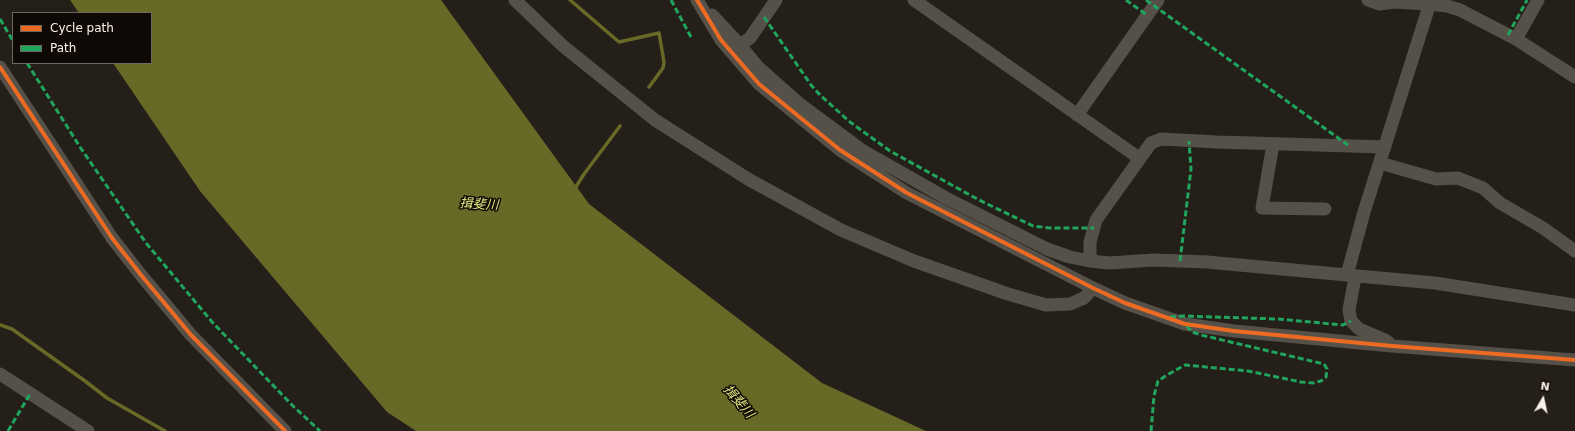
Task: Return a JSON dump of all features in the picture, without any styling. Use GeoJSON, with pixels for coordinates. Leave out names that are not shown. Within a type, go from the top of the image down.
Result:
{"type":"FeatureCollection","features":[{"type":"Feature","properties":{"kind":"street"},"geometry":{"type":"LineString","coordinates":[[516,0],[563,46],[655,120],[748,179],[842,230],[914,261],[1008,294],[1046,305],[1070,304],[1084,298],[1093,288]]}},
{"type":"Feature","properties":{"kind":"street"},"geometry":{"type":"LineString","coordinates":[[698,0],[721,40],[759,84],[840,150],[907,193],[1125,303],[1185,324],[1234,331],[1392,346],[1575,360]]}},
{"type":"Feature","properties":{"kind":"street"},"geometry":{"type":"LineString","coordinates":[[740,45],[750,38],[776,0]]}},
{"type":"Feature","properties":{"kind":"street"},"geometry":{"type":"LineString","coordinates":[[914,0],[1139,158]]}},
{"type":"Feature","properties":{"kind":"street"},"geometry":{"type":"LineString","coordinates":[[1077,115],[1158,0]]}},
{"type":"Feature","properties":{"kind":"street"},"geometry":{"type":"LineString","coordinates":[[1368,0],[1380,4],[1395,2],[1430,2],[1460,10],[1516,39],[1575,77]]}},
{"type":"Feature","properties":{"kind":"street"},"geometry":{"type":"LineString","coordinates":[[1516,39],[1538,0]]}},
{"type":"Feature","properties":{"kind":"street"},"geometry":{"type":"LineString","coordinates":[[1392,346],[1385,340],[1359,328],[1350,321],[1349,310],[1351,276],[1364,212],[1386,147],[1430,2]]}},
{"type":"Feature","properties":{"kind":"street"},"geometry":{"type":"LineString","coordinates":[[705,14],[712,14],[758,67],[796,100],[863,151],[946,198],[1047,248],[1070,257],[1109,263],[1154,260],[1207,262],[1435,283],[1575,305]]}},
{"type":"Feature","properties":{"kind":"street"},"geometry":{"type":"LineString","coordinates":[[0,67],[112,238],[141,276],[191,335],[285,431]]}},
{"type":"Feature","properties":{"kind":"street"},"geometry":{"type":"LineString","coordinates":[[1090,261],[1090,242],[1096,220],[1151,143],[1162,139],[1386,147]]}},
{"type":"Feature","properties":{"kind":"street"},"geometry":{"type":"LineString","coordinates":[[1273,144],[1262,208],[1325,209]]}},
{"type":"Feature","properties":{"kind":"street"},"geometry":{"type":"LineString","coordinates":[[1380,163],[1436,179],[1458,178],[1483,188],[1500,203],[1543,228],[1575,251]]}},
{"type":"Feature","properties":{"kind":"street"},"geometry":{"type":"LineString","coordinates":[[0,374],[88,431]]}},
{"type":"Feature","properties":{"kind":"water","name":"揖斐川"},"geometry":{"type":"Polygon","coordinates":[[[70,0],[441,0],[589,204],[822,383],[926,431],[416,431],[387,412],[200,191],[114,64],[152,64],[152,12],[78,12],[70,0]]]}},
{"type":"Feature","properties":{"kind":"waterway"},"geometry":{"type":"LineString","coordinates":[[570,0],[619,42],[659,33],[664,62],[663,68],[649,87]]}},
{"type":"Feature","properties":{"kind":"waterway"},"geometry":{"type":"LineString","coordinates":[[574,190],[584,174],[620,126]]}},
{"type":"Feature","properties":{"kind":"waterway"},"geometry":{"type":"LineString","coordinates":[[0,325],[12,329],[107,398],[165,431]]}},
{"type":"Feature","properties":{"kind":"marked path"},"geometry":{"type":"LineString","coordinates":[[671,0],[691,37]]}},
{"type":"Feature","properties":{"kind":"marked path"},"geometry":{"type":"LineString","coordinates":[[1126,0],[1147,15]]}},
{"type":"Feature","properties":{"kind":"marked path"},"geometry":{"type":"LineString","coordinates":[[1146,0],[1348,145]]}},
{"type":"Feature","properties":{"kind":"marked path"},"geometry":{"type":"LineString","coordinates":[[1508,35],[1527,0]]}},
{"type":"Feature","properties":{"kind":"marked path"},"geometry":{"type":"LineString","coordinates":[[764,17],[811,85],[821,96],[850,122],[890,151],[979,200],[1033,226],[1050,228],[1094,228]]}},
{"type":"Feature","properties":{"kind":"marked path"},"geometry":{"type":"LineString","coordinates":[[0,19],[12,39]]}},
{"type":"Feature","properties":{"kind":"marked path"},"geometry":{"type":"LineString","coordinates":[[28,64],[80,147],[146,243],[213,323],[293,406],[320,431]]}},
{"type":"Feature","properties":{"kind":"marked path"},"geometry":{"type":"LineString","coordinates":[[1180,261],[1191,169],[1189,141]]}},
{"type":"Feature","properties":{"kind":"marked path"},"geometry":{"type":"LineString","coordinates":[[1170,317],[1182,316],[1278,319],[1343,325],[1351,321]]}},
{"type":"Feature","properties":{"kind":"marked path"},"geometry":{"type":"LineString","coordinates":[[1151,431],[1154,396],[1158,381],[1185,365],[1248,371],[1301,382],[1313,383],[1321,381],[1326,377],[1327,369],[1324,364],[1201,335],[1192,332],[1185,324]]}},
{"type":"Feature","properties":{"kind":"marked path"},"geometry":{"type":"LineString","coordinates":[[8,431],[30,394]]}},
{"type":"Feature","properties":{"kind":"cycle path"},"geometry":{"type":"LineString","coordinates":[[697,0],[721,40],[759,84],[840,150],[907,193],[1125,303],[1185,324],[1234,331],[1392,346],[1575,360]]}},
{"type":"Feature","properties":{"kind":"cycle path"},"geometry":{"type":"LineString","coordinates":[[0,67],[112,238],[191,335],[285,431]]}}]}
